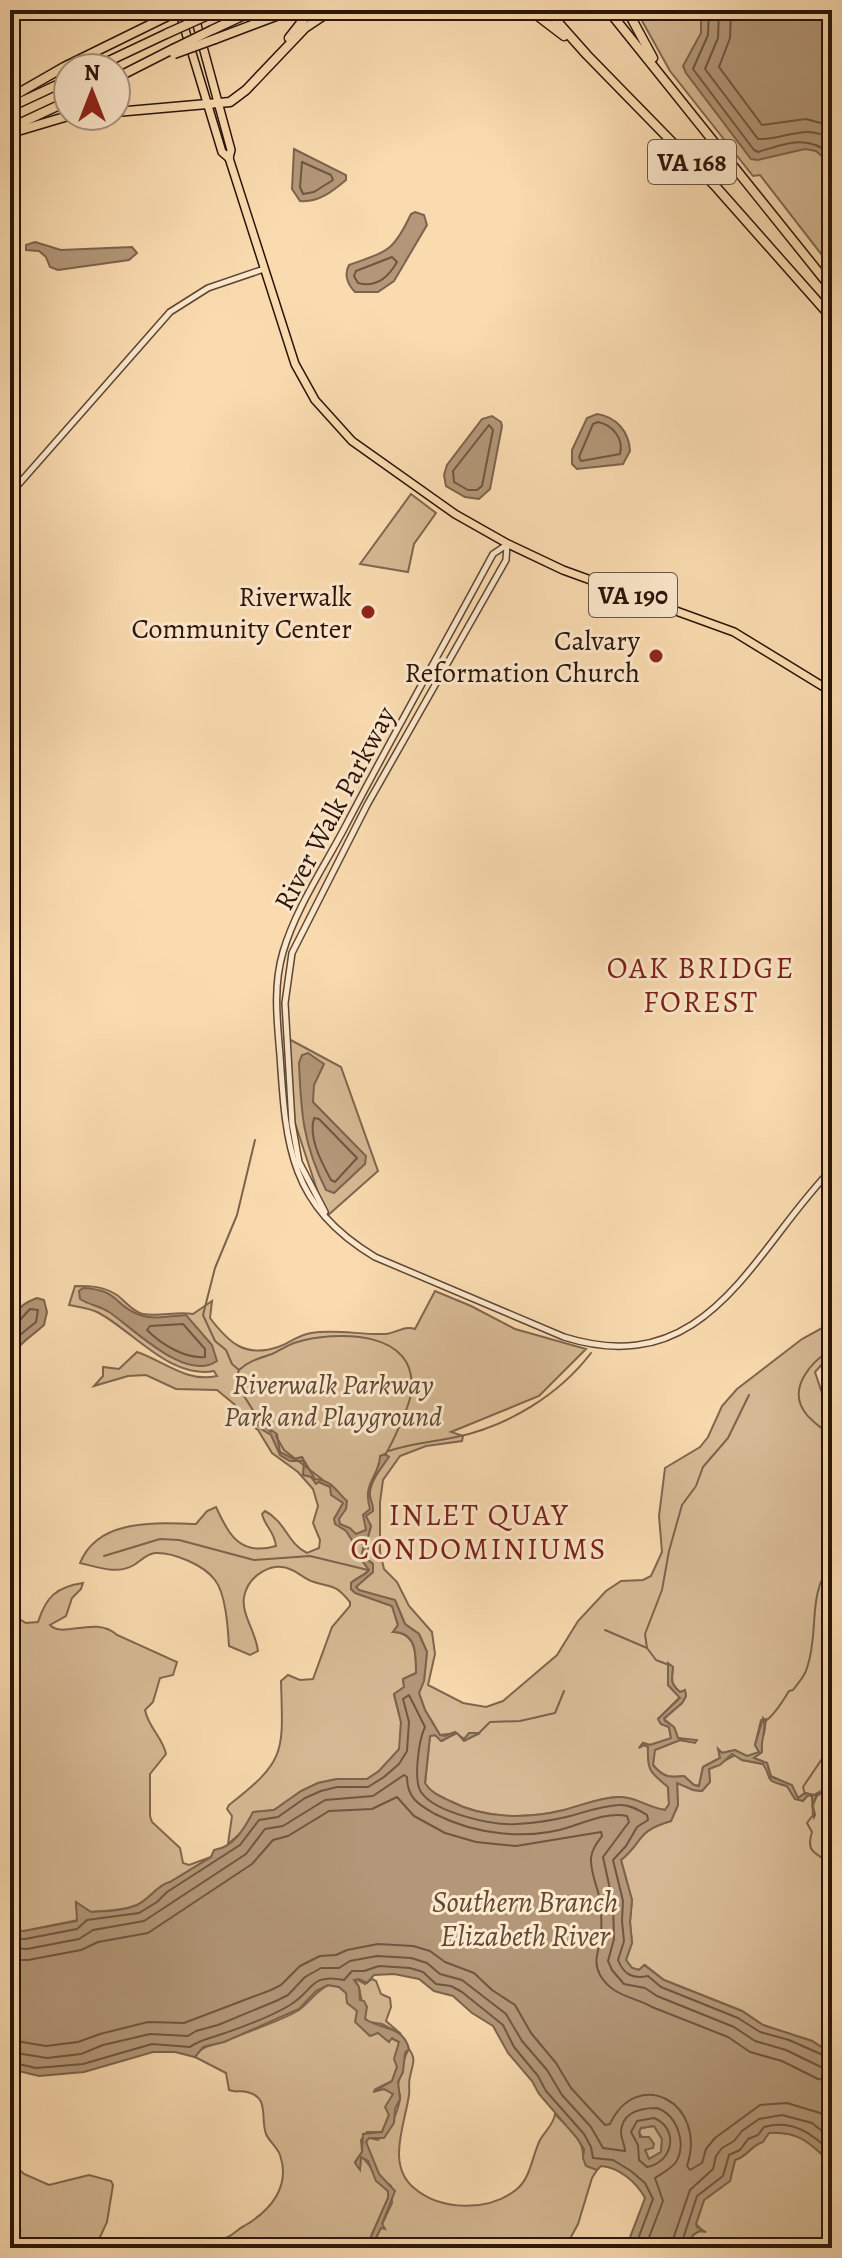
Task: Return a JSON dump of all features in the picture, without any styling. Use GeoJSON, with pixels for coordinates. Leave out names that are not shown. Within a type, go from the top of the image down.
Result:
{"type":"FeatureCollection","features":[{"type":"Feature","properties":{"kind":"highway"},"geometry":{"type":"LineString","coordinates":[[10,98],[64,67],[179,10]]}},
{"type":"Feature","properties":{"kind":"highway"},"geometry":{"type":"LineString","coordinates":[[128,52],[218,10]]}},
{"type":"Feature","properties":{"kind":"highway"},"geometry":{"type":"LineString","coordinates":[[214,35],[226,23],[254,10]]}},
{"type":"Feature","properties":{"kind":"highway"},"geometry":{"type":"LineString","coordinates":[[132,70],[214,35],[292,10]]}},
{"type":"Feature","properties":{"kind":"highway"},"geometry":{"type":"LineString","coordinates":[[266,68],[311,10]]}},
{"type":"Feature","properties":{"kind":"highway"},"geometry":{"type":"LineString","coordinates":[[132,111],[230,102],[246,90],[305,28],[332,10]]}},
{"type":"Feature","properties":{"kind":"highway"},"geometry":{"type":"LineString","coordinates":[[530,10],[587,55]]}},
{"type":"Feature","properties":{"kind":"highway"},"geometry":{"type":"LineString","coordinates":[[540,10],[569,37]]}},
{"type":"Feature","properties":{"kind":"highway","name":"VA 168"},"geometry":{"type":"LineString","coordinates":[[547,10],[569,37],[717,188],[832,318]]}},
{"type":"Feature","properties":{"kind":"highway"},"geometry":{"type":"LineString","coordinates":[[608,10],[663,76]]}},
{"type":"Feature","properties":{"kind":"highway","name":"VA 168"},"geometry":{"type":"LineString","coordinates":[[627,10],[663,76],[832,289]]}},
{"type":"Feature","properties":{"kind":"highway"},"geometry":{"type":"LineString","coordinates":[[10,107],[52,87]]}},
{"type":"Feature","properties":{"kind":"highway"},"geometry":{"type":"LineString","coordinates":[[10,130],[52,109]]}},
{"type":"Feature","properties":{"kind":"highway"},"geometry":{"type":"LineString","coordinates":[[10,130],[52,120]]}},
{"type":"Feature","properties":{"kind":"main road","name":"VA 190"},"geometry":{"type":"LineString","coordinates":[[179,10],[206,105],[222,152],[229,158]]}},
{"type":"Feature","properties":{"kind":"main road","name":"VA 190"},"geometry":{"type":"LineString","coordinates":[[193,10],[231,150],[229,158],[295,364],[326,415],[374,458],[455,514],[508,544],[563,570],[734,632],[832,692]]}},
{"type":"Feature","properties":{"kind":"street"},"geometry":{"type":"LineString","coordinates":[[10,494],[170,312],[208,288],[264,269]]}},
{"type":"Feature","properties":{"kind":"street","name":"River Walk Parkway"},"geometry":{"type":"LineString","coordinates":[[326,1217],[305,1176],[293,1133],[285,1003],[292,953],[367,805],[506,560],[508,544]]}},
{"type":"Feature","properties":{"kind":"street","name":"River Walk Parkway"},"geometry":{"type":"LineString","coordinates":[[508,544],[493,554],[322,871],[283,953],[277,980],[276,1009],[285,1132],[300,1180],[318,1209],[351,1242],[385,1263],[564,1337],[594,1344],[629,1345],[677,1332],[714,1310],[740,1283],[832,1169]]}},
{"type":"Feature","properties":{"kind":"green space"},"geometry":{"type":"Polygon","coordinates":[[[636,10],[832,10],[832,268],[760,175],[753,176],[670,71],[636,10]]]}},
{"type":"Feature","properties":{"kind":"green space"},"geometry":{"type":"Polygon","coordinates":[[[411,494],[436,513],[414,544],[408,572],[360,564],[411,494]]]}},
{"type":"Feature","properties":{"kind":"green space"},"geometry":{"type":"Polygon","coordinates":[[[287,1038],[341,1067],[378,1171],[326,1217],[295,1123],[287,1038]]]}},
{"type":"Feature","properties":{"kind":"green space","name":"Riverwalk Parkway Park and Playground"},"geometry":{"type":"Polygon","coordinates":[[[75,1286],[107,1290],[136,1311],[149,1315],[193,1314],[212,1301],[210,1318],[217,1327],[239,1346],[256,1351],[278,1347],[311,1333],[385,1334],[415,1329],[435,1291],[515,1329],[586,1349],[539,1396],[451,1432],[463,1436],[462,1441],[426,1446],[400,1456],[383,1480],[380,1552],[384,1569],[397,1582],[409,1606],[432,1632],[435,1654],[428,1685],[463,1703],[486,1707],[503,1701],[557,1655],[578,1621],[606,1591],[621,1581],[643,1580],[651,1576],[662,1552],[659,1516],[665,1468],[700,1447],[722,1406],[737,1389],[802,1339],[824,1327],[832,1314],[832,1353],[815,1372],[825,1402],[832,1407],[832,2054],[812,2041],[763,2025],[742,2011],[664,1980],[645,1965],[639,1970],[632,1968],[626,1960],[632,1943],[632,1900],[621,1860],[645,1833],[671,1821],[678,1805],[677,1782],[702,1791],[710,1782],[709,1769],[735,1755],[742,1760],[763,1764],[771,1780],[787,1786],[795,1799],[803,1801],[808,1795],[812,1796],[812,1805],[819,1792],[814,1795],[805,1793],[798,1798],[791,1785],[771,1776],[767,1763],[753,1758],[762,1752],[760,1739],[766,1719],[761,1720],[755,1745],[760,1752],[748,1757],[735,1750],[722,1753],[719,1750],[720,1758],[703,1767],[699,1786],[684,1776],[663,1774],[653,1765],[654,1750],[680,1740],[691,1742],[678,1738],[674,1727],[664,1719],[686,1696],[685,1691],[680,1692],[673,1683],[673,1667],[668,1664],[668,1685],[680,1697],[658,1719],[669,1727],[671,1739],[650,1745],[643,1743],[639,1748],[644,1745],[648,1747],[652,1770],[668,1787],[669,1804],[665,1810],[618,1797],[550,1813],[506,1816],[463,1807],[439,1796],[425,1784],[430,1736],[435,1735],[442,1741],[456,1733],[440,1735],[425,1710],[419,1693],[424,1680],[427,1652],[419,1634],[405,1624],[395,1600],[359,1591],[356,1586],[373,1572],[373,1564],[368,1560],[371,1526],[368,1521],[361,1559],[369,1570],[351,1583],[351,1589],[392,1606],[398,1625],[393,1632],[407,1636],[415,1652],[416,1673],[403,1679],[404,1687],[394,1695],[401,1722],[400,1749],[367,1779],[337,1779],[318,1783],[274,1810],[254,1812],[243,1831],[228,1844],[232,1816],[227,1809],[229,1805],[262,1777],[278,1753],[282,1724],[281,1681],[288,1675],[300,1680],[313,1679],[332,1627],[350,1602],[337,1589],[311,1581],[284,1567],[262,1572],[250,1583],[244,1597],[258,1651],[250,1655],[229,1646],[226,1612],[219,1586],[210,1574],[188,1560],[155,1553],[121,1569],[80,1563],[89,1548],[114,1531],[146,1524],[196,1524],[207,1511],[216,1507],[226,1527],[245,1546],[276,1546],[263,1518],[265,1511],[307,1553],[319,1548],[320,1540],[313,1523],[318,1506],[313,1489],[298,1472],[272,1453],[258,1430],[217,1390],[176,1389],[146,1375],[128,1376],[94,1386],[103,1376],[103,1367],[119,1369],[137,1352],[186,1374],[217,1376],[214,1371],[198,1372],[182,1368],[153,1352],[99,1313],[69,1305],[75,1286]]]}},
{"type":"Feature","properties":{"kind":"green space"},"geometry":{"type":"Polygon","coordinates":[[[83,1583],[72,1598],[66,1616],[50,1625],[63,1630],[108,1629],[177,1662],[173,1675],[160,1678],[153,1702],[145,1710],[166,1754],[150,1774],[150,1816],[152,1822],[180,1848],[183,1863],[189,1865],[211,1857],[132,1907],[91,1912],[76,1904],[78,1920],[24,1931],[10,1930],[10,1602],[16,1617],[26,1623],[38,1622],[53,1595],[66,1587],[83,1583]]]}},
{"type":"Feature","properties":{"kind":"green space"},"geometry":{"type":"Polygon","coordinates":[[[354,1978],[365,1984],[372,1979],[376,1981],[381,1994],[390,1998],[391,2007],[386,2021],[401,2034],[365,2019],[359,1987],[354,1978]]]}},
{"type":"Feature","properties":{"kind":"green space"},"geometry":{"type":"Polygon","coordinates":[[[328,1985],[339,1987],[346,1993],[357,2011],[389,2041],[391,2038],[399,2042],[397,2067],[392,2081],[374,2090],[384,2089],[393,2094],[389,2115],[382,2132],[367,2132],[361,2140],[362,2152],[355,2162],[360,2167],[361,2157],[364,2159],[388,2191],[388,2198],[366,2248],[206,2248],[205,2244],[230,2236],[270,2205],[280,2188],[283,2167],[279,2152],[266,2134],[259,2098],[247,2092],[229,2090],[226,2073],[195,2057],[205,2047],[292,2014],[328,1985]]]}},
{"type":"Feature","properties":{"kind":"green space"},"geometry":{"type":"Polygon","coordinates":[[[409,2049],[413,2063],[399,2156],[406,2179],[425,2196],[451,2204],[479,2205],[506,2197],[525,2179],[540,2140],[555,2114],[578,2139],[583,2158],[597,2170],[578,2224],[565,2248],[371,2248],[392,2203],[391,2186],[374,2167],[366,2142],[369,2138],[378,2140],[395,2116],[400,2097],[399,2078],[409,2049]]]}},
{"type":"Feature","properties":{"kind":"green space"},"geometry":{"type":"Polygon","coordinates":[[[654,2126],[662,2139],[661,2152],[649,2159],[645,2150],[648,2148],[639,2132],[641,2128],[654,2126]]]}},
{"type":"Feature","properties":{"kind":"green space"},"geometry":{"type":"Polygon","coordinates":[[[769,2133],[797,2136],[832,2164],[832,2248],[687,2248],[693,2235],[702,2230],[696,2224],[704,2200],[730,2181],[735,2160],[769,2133]]]}},
{"type":"Feature","properties":{"kind":"green space"},"geometry":{"type":"Polygon","coordinates":[[[10,2161],[24,2174],[49,2185],[89,2175],[111,2181],[107,2222],[95,2248],[10,2248],[10,2236],[19,2231],[13,2231],[10,2223],[10,2161]]]}},
{"type":"Feature","properties":{"kind":"water"},"geometry":{"type":"Polygon","coordinates":[[[701,10],[832,10],[832,165],[816,151],[805,149],[751,159],[683,66],[701,33],[701,10]]]}},
{"type":"Feature","properties":{"kind":"water"},"geometry":{"type":"Polygon","coordinates":[[[294,149],[346,175],[346,180],[319,198],[300,201],[292,189],[294,149]]]}},
{"type":"Feature","properties":{"kind":"water"},"geometry":{"type":"Polygon","coordinates":[[[415,212],[424,215],[427,225],[394,281],[378,292],[355,292],[347,279],[349,265],[388,248],[415,212]]]}},
{"type":"Feature","properties":{"kind":"water"},"geometry":{"type":"Polygon","coordinates":[[[35,242],[61,250],[132,247],[137,253],[129,260],[58,270],[50,267],[39,251],[26,250],[26,245],[35,242]]]}},
{"type":"Feature","properties":{"kind":"water"},"geometry":{"type":"Polygon","coordinates":[[[597,414],[621,426],[630,451],[623,464],[577,469],[572,464],[572,450],[587,418],[597,414]]]}},
{"type":"Feature","properties":{"kind":"water"},"geometry":{"type":"Polygon","coordinates":[[[492,416],[502,426],[490,489],[479,499],[465,497],[446,486],[444,475],[447,465],[482,419],[492,416]]]}},
{"type":"Feature","properties":{"kind":"water"},"geometry":{"type":"Polygon","coordinates":[[[308,1053],[324,1064],[314,1085],[313,1102],[366,1156],[365,1164],[334,1193],[326,1190],[318,1173],[305,1128],[299,1063],[302,1055],[308,1053]]]}},
{"type":"Feature","properties":{"kind":"water"},"geometry":{"type":"Polygon","coordinates":[[[83,1288],[111,1295],[131,1311],[145,1316],[186,1315],[212,1345],[217,1361],[204,1366],[190,1365],[160,1351],[109,1312],[80,1299],[79,1291],[83,1288]]]}},
{"type":"Feature","properties":{"kind":"water"},"geometry":{"type":"Polygon","coordinates":[[[37,1298],[44,1300],[47,1312],[44,1325],[18,1349],[10,1373],[9,1339],[13,1319],[26,1303],[37,1298]]]}},
{"type":"Feature","properties":{"kind":"water","name":"Southern Branch Elizabeth River"},"geometry":{"type":"Polygon","coordinates":[[[258,1421],[277,1434],[280,1452],[294,1459],[302,1457],[315,1479],[330,1484],[347,1501],[339,1519],[340,1524],[356,1534],[366,1530],[363,1515],[370,1509],[369,1486],[380,1456],[385,1454],[389,1457],[372,1483],[370,1495],[373,1511],[366,1516],[371,1526],[368,1560],[373,1564],[373,1572],[356,1587],[395,1600],[405,1624],[419,1634],[427,1652],[424,1681],[419,1693],[425,1710],[440,1735],[457,1733],[441,1741],[435,1735],[430,1736],[425,1783],[436,1794],[463,1807],[506,1816],[550,1813],[618,1797],[665,1810],[669,1804],[668,1787],[651,1770],[648,1747],[644,1745],[639,1748],[643,1743],[650,1745],[671,1738],[669,1727],[658,1719],[680,1698],[668,1685],[668,1663],[673,1667],[674,1686],[680,1692],[685,1690],[686,1696],[664,1718],[665,1721],[674,1727],[678,1738],[697,1740],[695,1743],[680,1740],[655,1750],[653,1765],[660,1772],[670,1777],[684,1776],[699,1786],[703,1767],[720,1758],[718,1749],[722,1753],[735,1750],[747,1756],[759,1752],[755,1745],[763,1718],[762,1752],[754,1758],[767,1763],[771,1777],[792,1785],[798,1798],[805,1793],[814,1795],[826,1791],[816,1796],[814,1817],[812,1796],[808,1795],[803,1801],[795,1799],[787,1786],[771,1780],[763,1764],[742,1760],[732,1754],[720,1765],[709,1769],[710,1782],[702,1791],[677,1783],[678,1805],[671,1821],[646,1833],[621,1860],[632,1900],[632,1943],[626,1960],[632,1968],[639,1970],[644,1965],[664,1980],[742,2011],[763,2025],[812,2041],[832,2054],[832,2164],[797,2137],[769,2133],[763,2142],[735,2160],[730,2181],[704,2200],[696,2224],[706,2232],[699,2231],[693,2235],[687,2248],[629,2248],[629,2240],[645,2198],[637,2187],[614,2169],[601,2166],[597,2170],[586,2166],[584,2149],[577,2138],[508,2053],[493,2026],[453,1996],[434,1991],[419,1979],[394,1974],[374,1975],[367,1983],[354,1980],[359,1987],[360,2000],[367,2007],[365,2019],[397,2032],[409,2049],[405,2053],[403,2072],[398,2082],[400,2099],[395,2109],[394,2123],[384,2138],[369,2138],[366,2142],[379,2174],[395,2191],[382,2224],[385,2229],[381,2228],[371,2248],[366,2248],[388,2198],[388,2191],[376,2181],[368,2161],[361,2157],[360,2170],[355,2163],[362,2152],[363,2134],[382,2132],[389,2115],[385,2107],[393,2094],[384,2089],[373,2092],[392,2081],[397,2067],[394,2059],[399,2042],[392,2038],[389,2042],[378,2033],[370,2036],[355,2022],[357,2011],[347,2003],[346,1993],[339,1987],[328,1985],[316,1991],[299,2009],[224,2042],[203,2047],[195,2057],[175,2052],[153,2052],[84,2072],[39,2076],[10,2069],[10,1930],[24,1931],[77,1921],[76,1902],[91,1912],[137,1905],[161,1886],[211,1857],[214,1850],[233,1841],[253,1812],[274,1810],[318,1783],[337,1779],[367,1779],[399,1749],[401,1722],[394,1694],[404,1687],[403,1679],[416,1673],[414,1646],[407,1636],[393,1632],[398,1625],[392,1606],[351,1589],[351,1583],[369,1570],[361,1559],[364,1551],[362,1541],[353,1542],[346,1531],[335,1524],[334,1519],[343,1503],[331,1495],[330,1487],[319,1482],[316,1484],[311,1477],[303,1475],[304,1461],[290,1461],[280,1455],[271,1435],[256,1423],[258,1421]],[[654,2126],[641,2128],[639,2132],[640,2137],[649,2137],[654,2144],[653,2148],[645,2150],[649,2159],[661,2152],[662,2139],[654,2126]]]}},
{"type":"Feature","properties":{"kind":"water"},"geometry":{"type":"Polygon","coordinates":[[[469,1733],[480,1733],[464,1741],[459,1735],[464,1739],[469,1733]]]}},
{"type":"Feature","properties":{"kind":"waterway"},"geometry":{"type":"LineString","coordinates":[[239,1370],[232,1364],[226,1350],[215,1341],[203,1315],[215,1268],[237,1215],[255,1140]]}},
{"type":"Feature","properties":{"kind":"waterway"},"geometry":{"type":"LineString","coordinates":[[271,1432],[235,1382],[239,1370],[291,1344],[311,1339],[331,1336],[371,1339],[389,1346],[402,1356],[410,1372],[410,1399],[385,1455]]}},
{"type":"Feature","properties":{"kind":"waterway"},"geometry":{"type":"LineString","coordinates":[[832,1349],[810,1368],[799,1393],[807,1415],[832,1436]]}},
{"type":"Feature","properties":{"kind":"waterway"},"geometry":{"type":"LineString","coordinates":[[389,1451],[475,1432],[513,1417],[564,1382],[591,1353]]}},
{"type":"Feature","properties":{"kind":"waterway"},"geometry":{"type":"LineString","coordinates":[[647,1648],[645,1634],[662,1590],[682,1505],[696,1486],[703,1467],[728,1438],[749,1395]]}},
{"type":"Feature","properties":{"kind":"waterway"},"geometry":{"type":"LineString","coordinates":[[276,1436],[284,1450],[323,1480]]}},
{"type":"Feature","properties":{"kind":"waterway"},"geometry":{"type":"LineString","coordinates":[[104,1556],[160,1539],[179,1540],[254,1560],[310,1556],[368,1570]]}},
{"type":"Feature","properties":{"kind":"waterway"},"geometry":{"type":"LineString","coordinates":[[764,1722],[806,1671],[813,1640],[816,1600],[832,1562]]}},
{"type":"Feature","properties":{"kind":"waterway"},"geometry":{"type":"LineString","coordinates":[[605,1630],[647,1648],[656,1660],[669,1665]]}},
{"type":"Feature","properties":{"kind":"waterway"},"geometry":{"type":"LineString","coordinates":[[478,1734],[490,1722],[520,1721],[555,1713],[564,1691]]}},
{"type":"Feature","properties":{"kind":"waterway"},"geometry":{"type":"LineString","coordinates":[[805,1794],[803,1787],[832,1744]]}},
{"type":"Feature","properties":{"kind":"waterway"},"geometry":{"type":"LineString","coordinates":[[813,1815],[807,1823],[812,1832],[811,1849],[832,1865]]}},
{"type":"Feature","properties":{"kind":"place","name":"Riverwalk Community Center"},"geometry":{"type":"Point","coordinates":[368,612]}},
{"type":"Feature","properties":{"kind":"place","name":"Calvary Reformation Church"},"geometry":{"type":"Point","coordinates":[656,656]}},
{"type":"Feature","properties":{"kind":"district","name":"OAK BRIDGE FOREST"},"geometry":{"type":"Point","coordinates":[701,985]}},
{"type":"Feature","properties":{"kind":"district","name":"INLET QUAY CONDOMINIUMS"},"geometry":{"type":"Point","coordinates":[479,1532]}}]}
